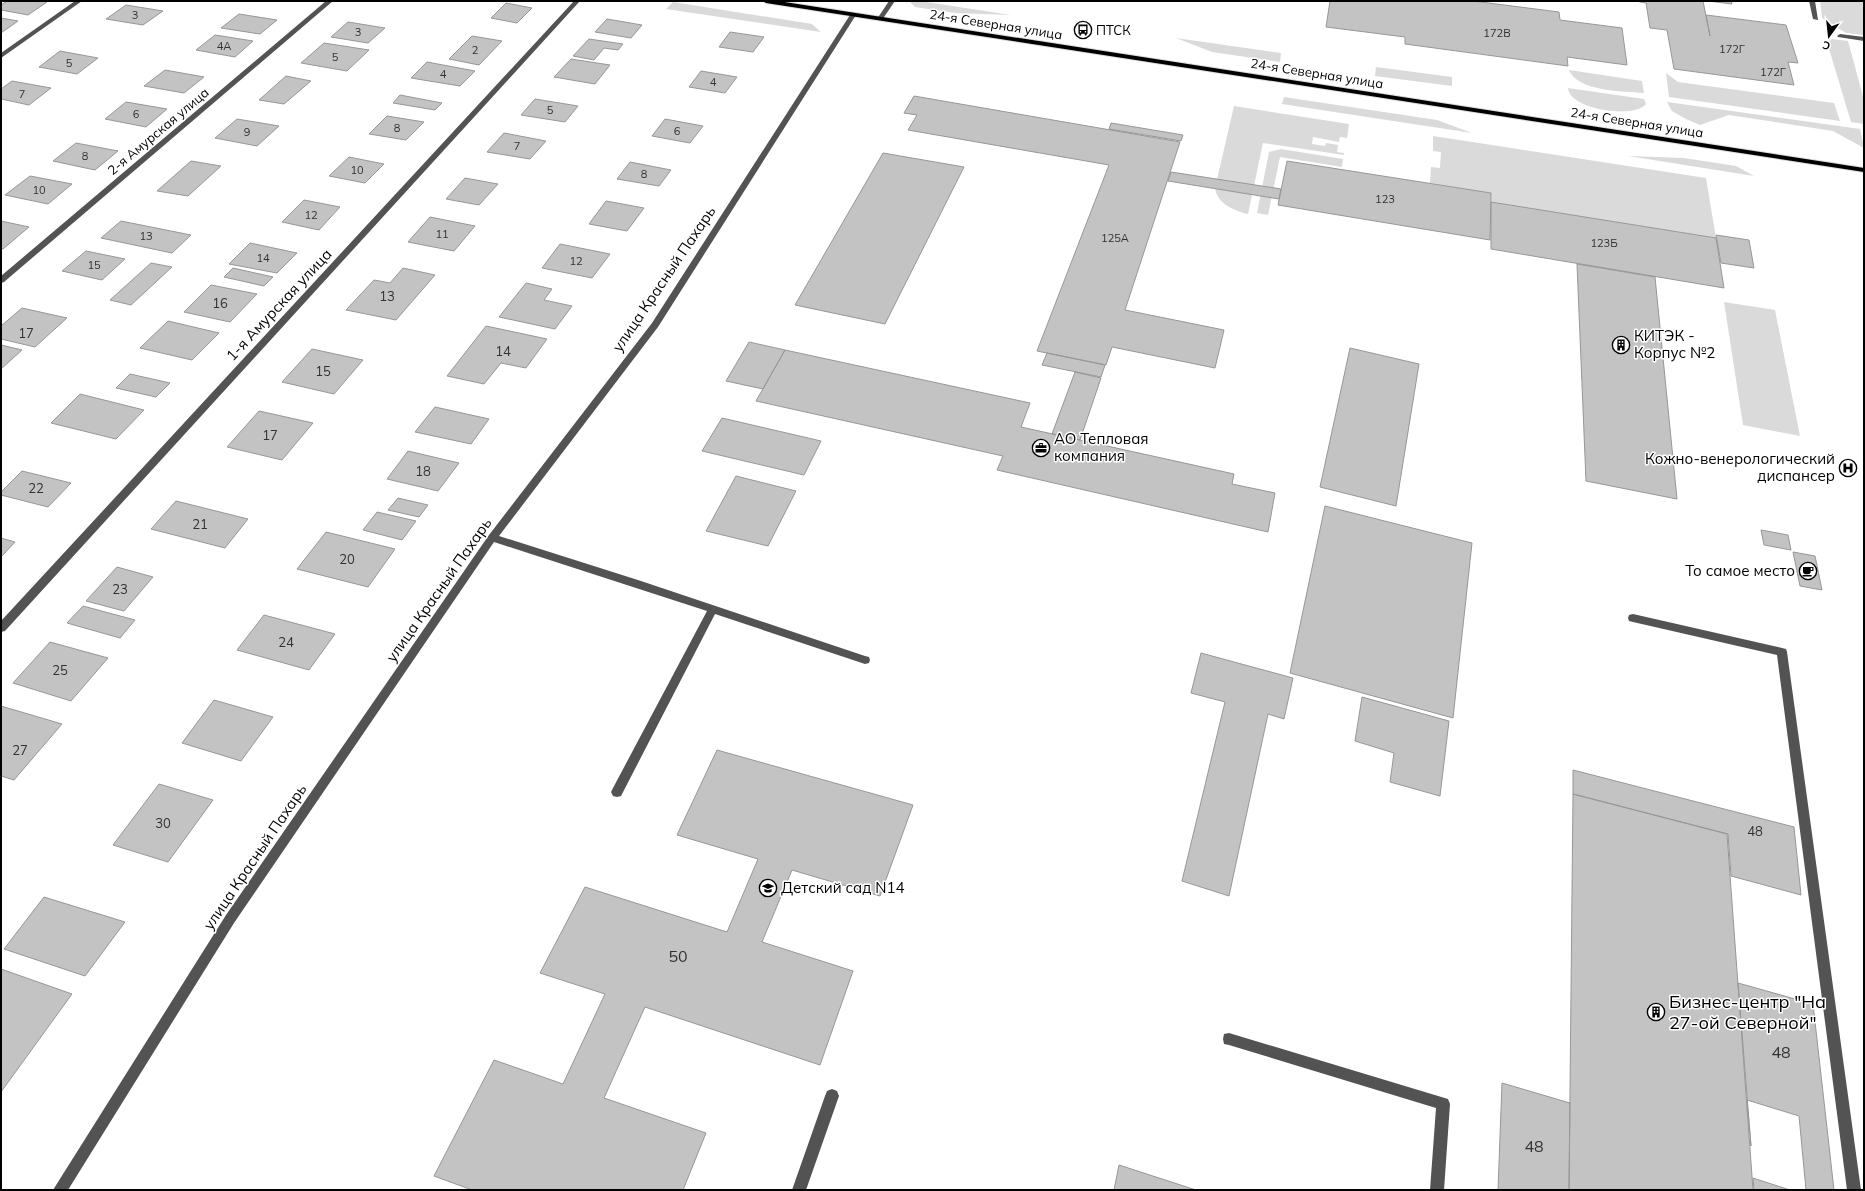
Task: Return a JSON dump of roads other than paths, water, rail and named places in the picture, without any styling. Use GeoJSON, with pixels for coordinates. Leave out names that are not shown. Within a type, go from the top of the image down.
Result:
{"type":"FeatureCollection","features":[{"type":"Feature","properties":{"kind":"main road","name":"24-я Северная улица"},"geometry":{"type":"LineString","coordinates":[[766,1],[1864,170]]}},
{"type":"Feature","properties":{"kind":"street"},"geometry":{"type":"LineString","coordinates":[[1,56],[79,1]]}},
{"type":"Feature","properties":{"kind":"street","name":"2-я Амурская улица"},"geometry":{"type":"LineString","coordinates":[[1,280],[330,1]]}},
{"type":"Feature","properties":{"kind":"street","name":"1-я Амурская улица"},"geometry":{"type":"LineString","coordinates":[[1,628],[577,1]]}},
{"type":"Feature","properties":{"kind":"street"},"geometry":{"type":"LineString","coordinates":[[880,19],[892,1]]}},
{"type":"Feature","properties":{"kind":"street"},"geometry":{"type":"LineString","coordinates":[[1812,1],[1816,19]]}},
{"type":"Feature","properties":{"kind":"street","name":"улица Красный Пахарь"},"geometry":{"type":"LineString","coordinates":[[60,1190],[230,920],[492,538],[655,325],[853,14]]}},
{"type":"Feature","properties":{"kind":"street"},"geometry":{"type":"LineString","coordinates":[[1840,36],[1864,40]]}},
{"type":"Feature","properties":{"kind":"street"},"geometry":{"type":"LineString","coordinates":[[492,538],[713,609],[865,660]]}},
{"type":"Feature","properties":{"kind":"street"},"geometry":{"type":"LineString","coordinates":[[617,792],[713,609]]}},
{"type":"Feature","properties":{"kind":"street"},"geometry":{"type":"LineString","coordinates":[[1634,618],[1782,652],[1854,1190]]}},
{"type":"Feature","properties":{"kind":"street"},"geometry":{"type":"LineString","coordinates":[[1229,1039],[1443,1104],[1437,1190]]}},
{"type":"Feature","properties":{"kind":"street"},"geometry":{"type":"LineString","coordinates":[[799,1190],[832,1096]]}},
{"type":"Feature","properties":{"kind":"place","name":"ПТСК"},"geometry":{"type":"Point","coordinates":[1083,30]}},
{"type":"Feature","properties":{"kind":"place","name":"КИТЭК - Корпус №2"},"geometry":{"type":"Point","coordinates":[1621,345]}},
{"type":"Feature","properties":{"kind":"place","name":"АО Тепловая компания"},"geometry":{"type":"Point","coordinates":[1041,448]}},
{"type":"Feature","properties":{"kind":"place","name":"Кожно-венерологический диспансер"},"geometry":{"type":"Point","coordinates":[1848,468]}},
{"type":"Feature","properties":{"kind":"place","name":"То самое место"},"geometry":{"type":"Point","coordinates":[1808,571]}},
{"type":"Feature","properties":{"kind":"place","name":"Детский сад N14"},"geometry":{"type":"Point","coordinates":[768,888]}},
{"type":"Feature","properties":{"kind":"place","name":"Бизнес-центр \"На 27-ой Северной\""},"geometry":{"type":"Point","coordinates":[1656,1012]}}]}
